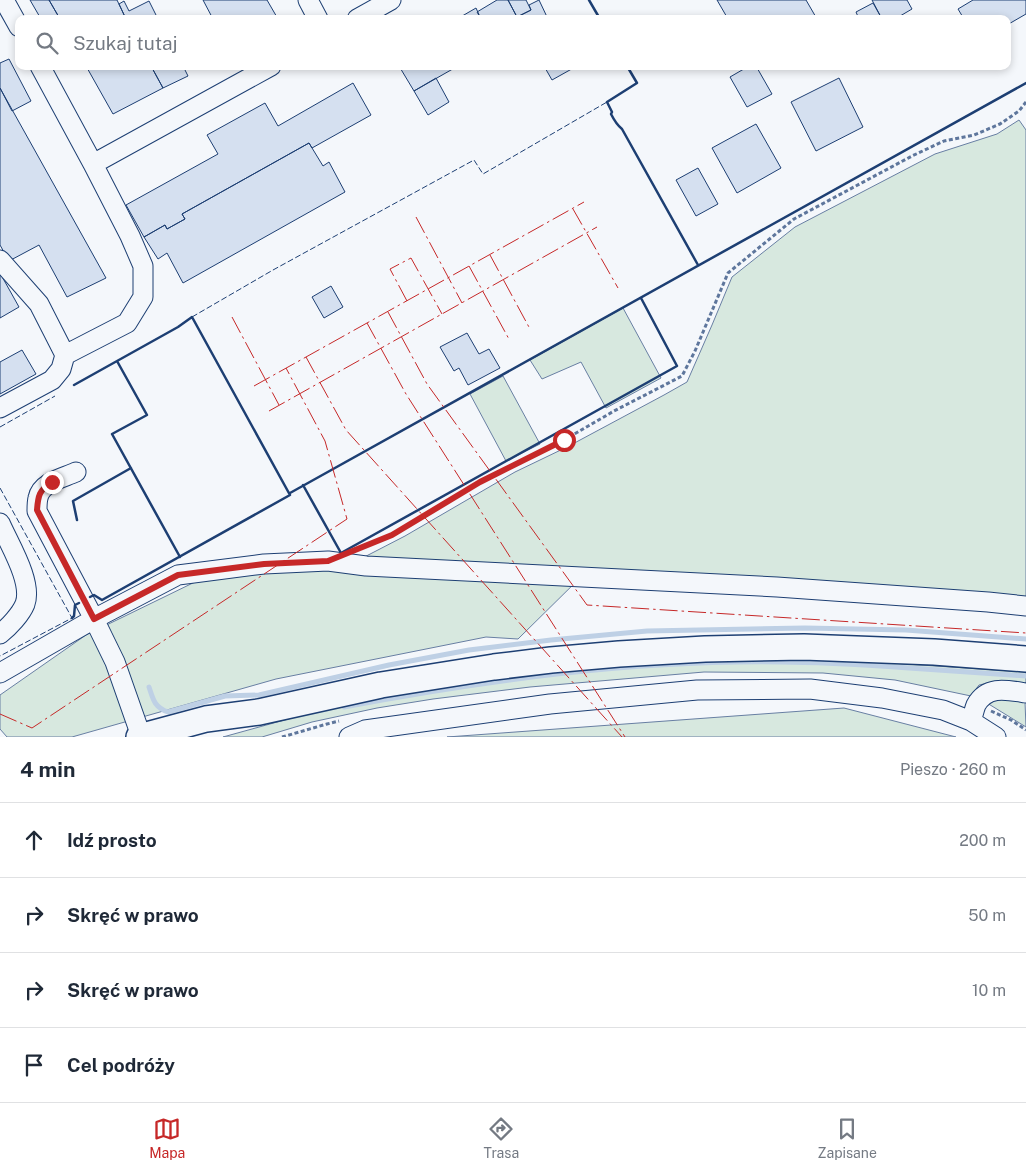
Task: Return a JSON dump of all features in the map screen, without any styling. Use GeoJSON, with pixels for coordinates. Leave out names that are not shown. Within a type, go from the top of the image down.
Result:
{"type":"FeatureCollection","features":[{"type":"Feature","properties":{"kind":"main road"},"geometry":{"type":"LineString","coordinates":[[140,737],[206,719],[259,712],[381,685],[550,660],[664,650],[804,647],[934,652],[1026,659]]}},
{"type":"Feature","properties":{"kind":"main road"},"geometry":{"type":"LineString","coordinates":[[196,737],[259,712]]}},
{"type":"Feature","properties":{"kind":"lane"},"geometry":{"type":"LineString","coordinates":[[4,0],[15,20]]}},
{"type":"Feature","properties":{"kind":"lane"},"geometry":{"type":"LineString","coordinates":[[308,0],[316,15]]}},
{"type":"Feature","properties":{"kind":"lane"},"geometry":{"type":"LineString","coordinates":[[364,15],[391,0]]}},
{"type":"Feature","properties":{"kind":"lane"},"geometry":{"type":"LineString","coordinates":[[0,408],[52,380],[60,369],[65,355],[127,323],[143,297],[143,266],[130,236],[42,70]]}},
{"type":"Feature","properties":{"kind":"lane"},"geometry":{"type":"LineString","coordinates":[[93,164],[264,70]]}},
{"type":"Feature","properties":{"kind":"lane"},"geometry":{"type":"LineString","coordinates":[[0,260],[40,304],[65,355]]}},
{"type":"Feature","properties":{"kind":"lane"},"geometry":{"type":"LineString","coordinates":[[76,472],[44,487],[38,498],[37,510],[115,662],[140,737]]}},
{"type":"Feature","properties":{"kind":"lane"},"geometry":{"type":"LineString","coordinates":[[0,523],[25,576],[27,588],[25,604],[17,616],[0,634]]}},
{"type":"Feature","properties":{"kind":"lane"},"geometry":{"type":"LineString","coordinates":[[0,673],[94,619],[178,575],[264,564],[328,561],[366,566],[786,587],[1026,606]]}},
{"type":"Feature","properties":{"kind":"lane"},"geometry":{"type":"LineString","coordinates":[[349,737],[366,730],[550,704],[697,690],[810,689],[882,698],[943,710],[972,721],[996,737]]}},
{"type":"Feature","properties":{"kind":"lane"},"geometry":{"type":"LineString","coordinates":[[972,721],[976,706],[984,694],[1000,690],[1026,693]]}},
{"type":"Feature","properties":{"kind":"path"},"geometry":{"type":"LineString","coordinates":[[328,561],[392,535],[480,482],[564,440],[614,411],[682,376],[695,351],[728,273],[794,219],[944,141],[974,135],[1000,124],[1019,110],[1026,102]]}},
{"type":"Feature","properties":{"kind":"shaded area"},"geometry":{"type":"Polygon","coordinates":[[[1019,120],[1026,130],[1026,598],[587,571],[518,639],[486,637],[276,679],[72,737],[7,737],[0,729],[0,695],[86,635],[236,562],[345,567],[405,536],[515,472],[567,447],[687,382],[732,277],[795,227],[935,154],[997,134],[1019,120]]]}},
{"type":"Feature","properties":{"kind":"shaded area"},"geometry":{"type":"Polygon","coordinates":[[[623,308],[661,378],[606,408],[581,362],[542,379],[530,360],[623,308]]]}},
{"type":"Feature","properties":{"kind":"shaded area"},"geometry":{"type":"Polygon","coordinates":[[[503,376],[540,444],[506,461],[470,394],[503,376]]]}},
{"type":"Feature","properties":{"kind":"shaded area"},"geometry":{"type":"Polygon","coordinates":[[[679,660],[845,660],[1026,672],[1026,686],[998,681],[979,685],[971,696],[895,680],[823,673],[704,672],[530,687],[433,699],[377,708],[312,722],[262,737],[223,737],[346,703],[454,685],[593,668],[679,660]]]}},
{"type":"Feature","properties":{"kind":"shaded area"},"geometry":{"type":"Polygon","coordinates":[[[1000,695],[1025,702],[1026,727],[987,703],[1000,695]]]}},
{"type":"Feature","properties":{"kind":"shaded area"},"geometry":{"type":"Polygon","coordinates":[[[844,708],[956,737],[447,737],[844,708]]]}},
{"type":"Feature","properties":{"kind":"building"},"geometry":{"type":"Polygon","coordinates":[[[30,0],[49,0],[58,15],[39,15],[30,0]]]}},
{"type":"Feature","properties":{"kind":"building"},"geometry":{"type":"Polygon","coordinates":[[[49,0],[117,0],[124,15],[58,15],[49,0]]]}},
{"type":"Feature","properties":{"kind":"building"},"geometry":{"type":"Polygon","coordinates":[[[203,0],[267,0],[276,15],[211,15],[203,0]]]}},
{"type":"Feature","properties":{"kind":"building"},"geometry":{"type":"Polygon","coordinates":[[[497,0],[508,0],[516,15],[479,15],[477,12],[497,0]]]}},
{"type":"Feature","properties":{"kind":"building"},"geometry":{"type":"Polygon","coordinates":[[[508,0],[526,0],[531,10],[521,15],[516,15],[508,0]]]}},
{"type":"Feature","properties":{"kind":"building"},"geometry":{"type":"Polygon","coordinates":[[[539,0],[546,15],[521,15],[531,10],[529,5],[539,0]]]}},
{"type":"Feature","properties":{"kind":"building"},"geometry":{"type":"Polygon","coordinates":[[[717,0],[806,0],[815,15],[726,15],[717,0]]]}},
{"type":"Feature","properties":{"kind":"building"},"geometry":{"type":"Polygon","coordinates":[[[872,0],[907,0],[912,9],[902,15],[880,15],[872,0]]]}},
{"type":"Feature","properties":{"kind":"building"},"geometry":{"type":"Polygon","coordinates":[[[973,0],[1026,0],[1026,14],[1011,23],[1011,15],[962,15],[958,9],[973,0]]]}},
{"type":"Feature","properties":{"kind":"building"},"geometry":{"type":"Polygon","coordinates":[[[124,1],[129,11],[149,1],[156,15],[124,15],[119,4],[124,1]]]}},
{"type":"Feature","properties":{"kind":"building"},"geometry":{"type":"Polygon","coordinates":[[[873,3],[880,15],[857,15],[856,12],[873,3]]]}},
{"type":"Feature","properties":{"kind":"building"},"geometry":{"type":"Polygon","coordinates":[[[476,8],[479,15],[464,15],[476,8]]]}},
{"type":"Feature","properties":{"kind":"building"},"geometry":{"type":"Polygon","coordinates":[[[9,59],[31,101],[12,111],[0,88],[0,63],[9,59]]]}},
{"type":"Feature","properties":{"kind":"building"},"geometry":{"type":"Polygon","coordinates":[[[88,70],[153,70],[163,88],[113,114],[88,70]]]}},
{"type":"Feature","properties":{"kind":"building"},"geometry":{"type":"Polygon","coordinates":[[[153,70],[185,70],[188,76],[163,88],[153,70]]]}},
{"type":"Feature","properties":{"kind":"building"},"geometry":{"type":"Polygon","coordinates":[[[401,70],[451,70],[414,91],[401,70]]]}},
{"type":"Feature","properties":{"kind":"building"},"geometry":{"type":"Polygon","coordinates":[[[546,70],[570,70],[552,80],[546,70]]]}},
{"type":"Feature","properties":{"kind":"building"},"geometry":{"type":"Polygon","coordinates":[[[742,70],[758,70],[772,94],[747,107],[730,77],[742,70]]]}},
{"type":"Feature","properties":{"kind":"building"},"geometry":{"type":"Polygon","coordinates":[[[436,78],[449,102],[428,115],[414,91],[436,78]]]}},
{"type":"Feature","properties":{"kind":"building"},"geometry":{"type":"Polygon","coordinates":[[[839,78],[863,127],[816,151],[791,102],[839,78]]]}},
{"type":"Feature","properties":{"kind":"building"},"geometry":{"type":"Polygon","coordinates":[[[353,83],[371,115],[312,148],[309,143],[182,214],[185,219],[167,229],[165,225],[144,237],[126,205],[218,154],[207,135],[265,103],[278,126],[353,83]]]}},
{"type":"Feature","properties":{"kind":"building"},"geometry":{"type":"Polygon","coordinates":[[[0,88],[106,278],[67,297],[39,245],[9,261],[0,245],[0,88]]]}},
{"type":"Feature","properties":{"kind":"building"},"geometry":{"type":"Polygon","coordinates":[[[756,124],[781,168],[737,193],[712,148],[756,124]]]}},
{"type":"Feature","properties":{"kind":"building"},"geometry":{"type":"Polygon","coordinates":[[[309,143],[323,166],[329,162],[345,192],[183,283],[167,253],[158,259],[144,237],[165,225],[167,229],[185,219],[182,214],[309,143]]]}},
{"type":"Feature","properties":{"kind":"building"},"geometry":{"type":"Polygon","coordinates":[[[698,168],[718,204],[696,216],[676,180],[698,168]]]}},
{"type":"Feature","properties":{"kind":"building"},"geometry":{"type":"Polygon","coordinates":[[[0,273],[19,307],[0,318],[0,273]]]}},
{"type":"Feature","properties":{"kind":"building"},"geometry":{"type":"Polygon","coordinates":[[[331,286],[343,307],[324,318],[312,297],[331,286]]]}},
{"type":"Feature","properties":{"kind":"building"},"geometry":{"type":"Polygon","coordinates":[[[467,333],[479,354],[489,349],[500,368],[468,385],[459,368],[454,371],[440,347],[467,333]]]}},
{"type":"Feature","properties":{"kind":"building"},"geometry":{"type":"Polygon","coordinates":[[[22,350],[36,374],[0,394],[0,362],[22,350]]]}},
{"type":"Feature","properties":{"kind":"waterway"},"geometry":{"type":"LineString","coordinates":[[149,687],[157,705],[168,712],[225,696],[259,695],[389,665],[469,650],[647,631],[805,628],[906,630],[1026,639]]}},
{"type":"Feature","properties":{"kind":"waterway"},"geometry":{"type":"LineString","coordinates":[[344,707],[507,680],[671,664],[726,662],[812,663],[1026,676]]}},
{"type":"Feature","properties":{"kind":"fence"},"geometry":{"type":"LineString","coordinates":[[192,317],[273,270],[474,160],[483,174],[607,102]]}},
{"type":"Feature","properties":{"kind":"fence"},"geometry":{"type":"LineString","coordinates":[[0,427],[55,396]]}},
{"type":"Feature","properties":{"kind":"fence"},"geometry":{"type":"LineString","coordinates":[[0,488],[72,618],[0,656]]}},
{"type":"Feature","properties":{"kind":"wall"},"geometry":{"type":"LineString","coordinates":[[589,0],[598,15]]}},
{"type":"Feature","properties":{"kind":"wall"},"geometry":{"type":"LineString","coordinates":[[629,70],[637,83],[607,102],[612,112],[611,114],[622,129],[698,265]]}},
{"type":"Feature","properties":{"kind":"wall"},"geometry":{"type":"LineString","coordinates":[[290,493],[1026,83]]}},
{"type":"Feature","properties":{"kind":"wall"},"geometry":{"type":"LineString","coordinates":[[303,485],[341,553],[677,366],[641,298]]}},
{"type":"Feature","properties":{"kind":"wall"},"geometry":{"type":"LineString","coordinates":[[74,385],[178,327],[192,317],[290,495],[102,600],[94,595],[90,597]]}},
{"type":"Feature","properties":{"kind":"wall"},"geometry":{"type":"LineString","coordinates":[[117,361],[147,415],[112,434],[180,557]]}},
{"type":"Feature","properties":{"kind":"wall"},"geometry":{"type":"LineString","coordinates":[[77,520],[73,501],[131,468]]}},
{"type":"Feature","properties":{"kind":"wall"},"geometry":{"type":"LineString","coordinates":[[72,618],[75,605],[79,603]]}},
{"type":"Feature","properties":{"kind":"power"},"geometry":{"type":"LineString","coordinates":[[254,386],[584,202]]}},
{"type":"Feature","properties":{"kind":"power"},"geometry":{"type":"LineString","coordinates":[[573,209],[618,288]]}},
{"type":"Feature","properties":{"kind":"power"},"geometry":{"type":"LineString","coordinates":[[416,217],[462,303]]}},
{"type":"Feature","properties":{"kind":"power"},"geometry":{"type":"LineString","coordinates":[[269,411],[597,227]]}},
{"type":"Feature","properties":{"kind":"power"},"geometry":{"type":"LineString","coordinates":[[490,255],[530,329]]}},
{"type":"Feature","properties":{"kind":"power"},"geometry":{"type":"LineString","coordinates":[[407,301],[390,269],[411,258],[442,314]]}},
{"type":"Feature","properties":{"kind":"power"},"geometry":{"type":"LineString","coordinates":[[469,266],[510,341]]}},
{"type":"Feature","properties":{"kind":"power"},"geometry":{"type":"LineString","coordinates":[[388,312],[427,384],[587,605],[1026,633]]}},
{"type":"Feature","properties":{"kind":"power"},"geometry":{"type":"LineString","coordinates":[[232,317],[279,405]]}},
{"type":"Feature","properties":{"kind":"power"},"geometry":{"type":"LineString","coordinates":[[367,323],[406,394],[625,737]]}},
{"type":"Feature","properties":{"kind":"power"},"geometry":{"type":"LineString","coordinates":[[306,357],[346,430],[622,737]]}},
{"type":"Feature","properties":{"kind":"power"},"geometry":{"type":"LineString","coordinates":[[0,714],[32,728],[347,519],[325,441],[286,368]]}},
{"type":"Feature","properties":{"kind":"route"},"geometry":{"type":"LineString","coordinates":[[52,482],[44,487],[38,498],[37,510],[94,619],[178,575],[264,564],[328,561],[392,535],[480,482],[564,440]]}}]}
